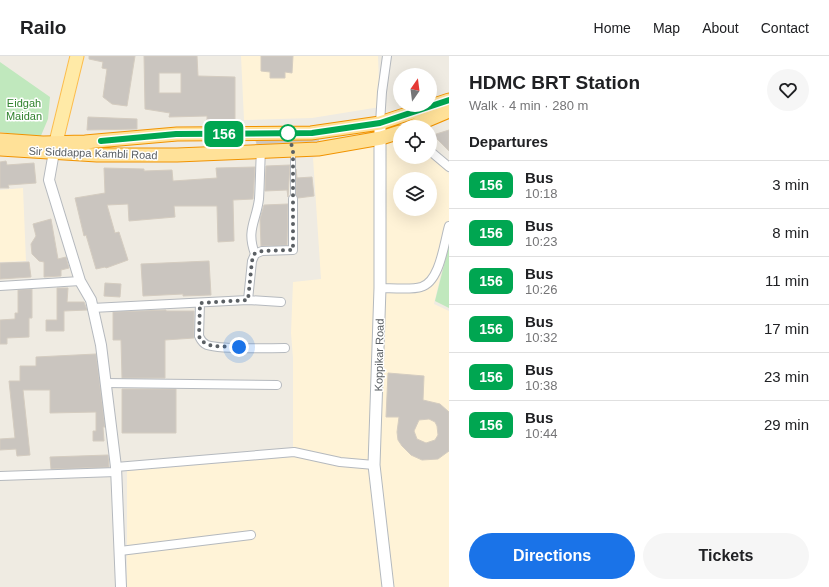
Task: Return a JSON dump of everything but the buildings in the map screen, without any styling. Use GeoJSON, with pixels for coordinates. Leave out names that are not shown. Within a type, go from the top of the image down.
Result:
{"type":"FeatureCollection","features":[{"type":"Feature","properties":{"kind":"highway","name":"Sir Siddappa Kambli Road"},"geometry":{"type":"LineString","coordinates":[[0,149],[55,147],[176,134],[312,133],[385,122],[449,100]]}},
{"type":"Feature","properties":{"kind":"highway"},"geometry":{"type":"LineString","coordinates":[[428,120],[449,111]]}},
{"type":"Feature","properties":{"kind":"highway","name":"Sir Siddappa Kambli Road"},"geometry":{"type":"LineString","coordinates":[[55,147],[96,155],[177,155],[318,149],[381,138],[393,133]]}},
{"type":"Feature","properties":{"kind":"highway"},"geometry":{"type":"LineString","coordinates":[[0,140],[55,147]]}},
{"type":"Feature","properties":{"kind":"main road"},"geometry":{"type":"LineString","coordinates":[[55,147],[77,56]]}},
{"type":"Feature","properties":{"kind":"main road","name":"Koppikar Road"},"geometry":{"type":"LineString","coordinates":[[385,122],[381,138],[380,288],[374,465],[388,587]]}},
{"type":"Feature","properties":{"kind":"street"},"geometry":{"type":"LineString","coordinates":[[388,56],[382,92],[385,122],[393,126]]}},
{"type":"Feature","properties":{"kind":"street"},"geometry":{"type":"LineString","coordinates":[[55,147],[49,180],[80,281],[91,300],[101,346],[116,469],[121,587]]}},
{"type":"Feature","properties":{"kind":"street"},"geometry":{"type":"LineString","coordinates":[[248,300],[254,254],[251,243],[250,229],[257,216],[261,151]]}},
{"type":"Feature","properties":{"kind":"street"},"geometry":{"type":"LineString","coordinates":[[437,157],[449,167]]}},
{"type":"Feature","properties":{"kind":"street"},"geometry":{"type":"LineString","coordinates":[[254,254],[262,251],[293,250],[293,199]]}},
{"type":"Feature","properties":{"kind":"street"},"geometry":{"type":"LineString","coordinates":[[380,288],[419,288],[430,283],[437,271],[449,226]]}},
{"type":"Feature","properties":{"kind":"street"},"geometry":{"type":"LineString","coordinates":[[0,286],[80,281]]}},
{"type":"Feature","properties":{"kind":"street"},"geometry":{"type":"LineString","coordinates":[[92,308],[248,300],[281,302]]}},
{"type":"Feature","properties":{"kind":"street"},"geometry":{"type":"LineString","coordinates":[[200,303],[199,336],[201,341],[205,344],[224,347],[285,348]]}},
{"type":"Feature","properties":{"kind":"street"},"geometry":{"type":"LineString","coordinates":[[105,383],[277,385]]}},
{"type":"Feature","properties":{"kind":"street"},"geometry":{"type":"LineString","coordinates":[[0,476],[116,469],[294,452],[340,462],[374,465]]}},
{"type":"Feature","properties":{"kind":"street"},"geometry":{"type":"LineString","coordinates":[[120,551],[251,535]]}},
{"type":"Feature","properties":{"kind":"lane"},"geometry":{"type":"LineString","coordinates":[[293,150],[293,199]]}},
{"type":"Feature","properties":{"kind":"shaded area"},"geometry":{"type":"Polygon","coordinates":[[[241,56],[378,56],[380,107],[312,118],[244,120],[241,56]]]}},
{"type":"Feature","properties":{"kind":"shaded area"},"geometry":{"type":"Polygon","coordinates":[[[393,139],[393,164],[437,164],[437,160],[449,174],[449,239],[434,304],[449,311],[449,587],[127,587],[127,471],[293,457],[293,358],[291,333],[293,282],[321,279],[313,158],[371,143],[393,139]]]}},
{"type":"Feature","properties":{"kind":"shaded area"},"geometry":{"type":"Polygon","coordinates":[[[23,188],[26,261],[0,262],[0,190],[23,188]]]}},
{"type":"Feature","properties":{"kind":"green space","name":"Eidgah Maidan"},"geometry":{"type":"Polygon","coordinates":[[[0,62],[50,97],[48,119],[40,138],[0,132],[0,62]]]}},
{"type":"Feature","properties":{"kind":"green space"},"geometry":{"type":"Polygon","coordinates":[[[449,245],[449,308],[435,301],[449,245]]]}},
{"type":"Feature","properties":{"kind":"bus line","name":"156"},"geometry":{"type":"LineString","coordinates":[[101,141],[176,134],[214,135],[312,133],[380,123],[403,117],[449,100]]}},
{"type":"Feature","properties":{"kind":"route"},"geometry":{"type":"LineString","coordinates":[[239,347],[212,346],[201,341],[199,336],[200,303],[248,300],[254,254],[262,251],[293,250],[293,150],[288,133]]}}]}
